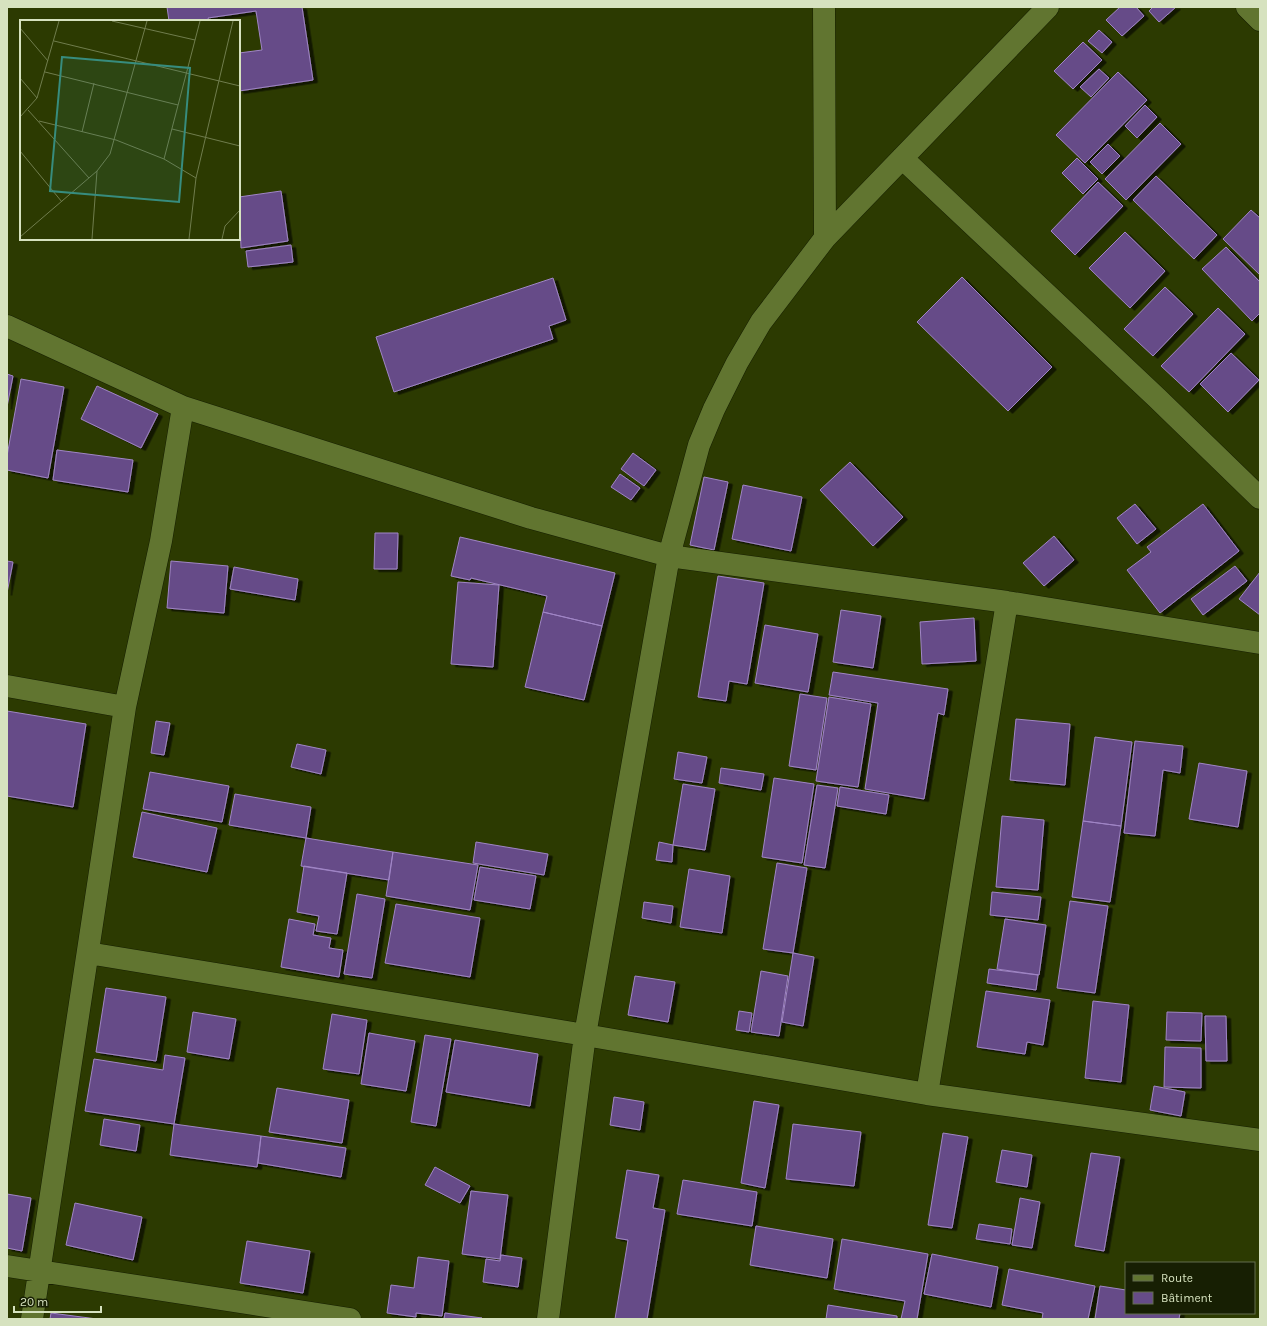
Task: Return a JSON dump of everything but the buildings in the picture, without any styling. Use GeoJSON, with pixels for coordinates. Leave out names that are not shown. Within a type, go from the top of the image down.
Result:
{"type":"FeatureCollection","features":[{"type":"Feature","properties":{"kind":"street"},"geometry":{"type":"LineString","coordinates":[[824,7],[825,238]]}},
{"type":"Feature","properties":{"kind":"street"},"geometry":{"type":"LineString","coordinates":[[548,1319],[586,1035],[670,556],[699,446],[714,409],[737,363],[761,322],[825,238],[1048,7]]}},
{"type":"Feature","properties":{"kind":"street"},"geometry":{"type":"LineString","coordinates":[[1247,7],[1260,20]]}},
{"type":"Feature","properties":{"kind":"street"},"geometry":{"type":"LineString","coordinates":[[902,158],[1157,398],[1260,498]]}},
{"type":"Feature","properties":{"kind":"street"},"geometry":{"type":"LineString","coordinates":[[7,326],[183,407],[531,518],[670,556],[1007,602],[1260,643]]}},
{"type":"Feature","properties":{"kind":"street"},"geometry":{"type":"LineString","coordinates":[[32,1319],[125,707],[161,541],[183,407]]}},
{"type":"Feature","properties":{"kind":"street"},"geometry":{"type":"LineString","coordinates":[[927,1094],[1007,602]]}},
{"type":"Feature","properties":{"kind":"street"},"geometry":{"type":"LineString","coordinates":[[7,686],[125,707]]}},
{"type":"Feature","properties":{"kind":"street"},"geometry":{"type":"LineString","coordinates":[[88,953],[586,1035],[927,1094],[1260,1140]]}},
{"type":"Feature","properties":{"kind":"street"},"geometry":{"type":"LineString","coordinates":[[7,1266],[350,1319]]}}]}
